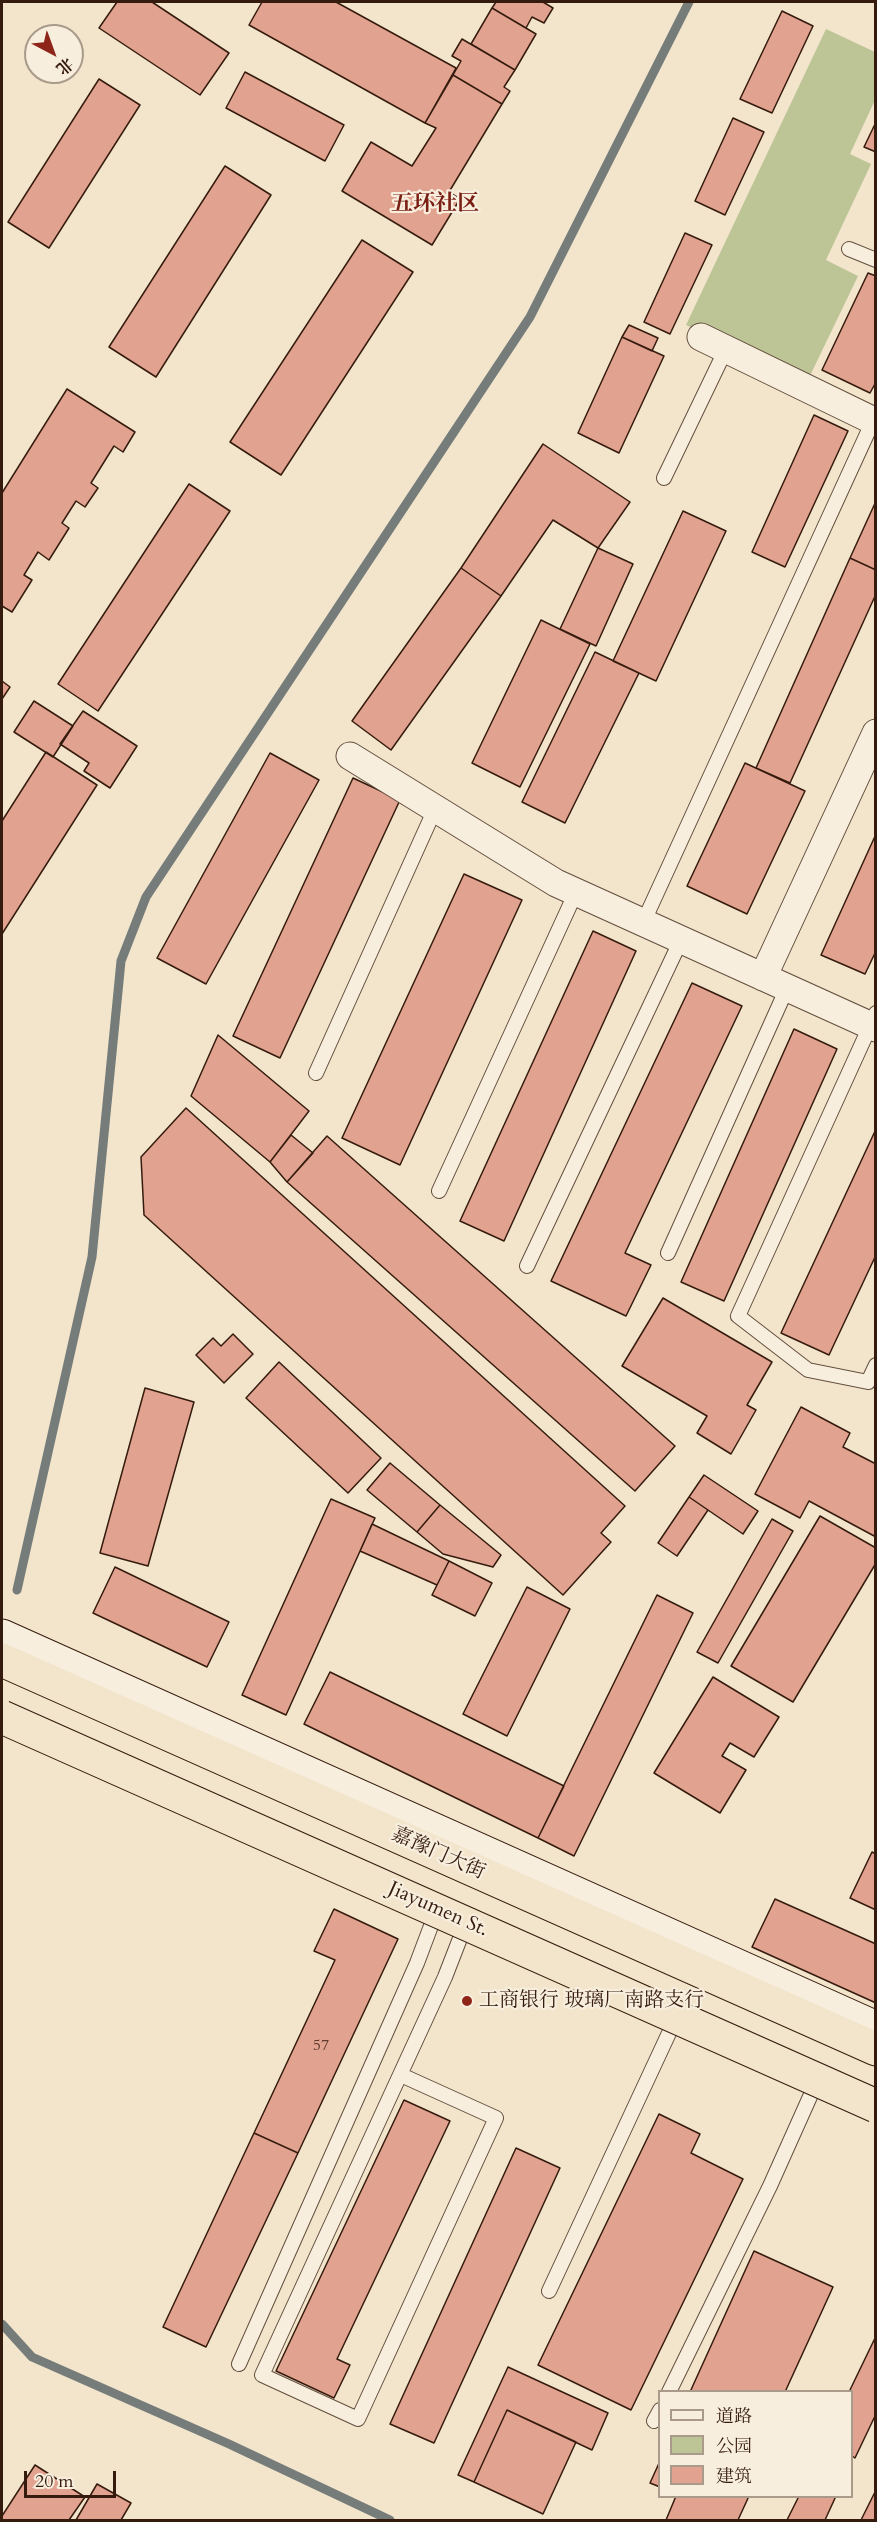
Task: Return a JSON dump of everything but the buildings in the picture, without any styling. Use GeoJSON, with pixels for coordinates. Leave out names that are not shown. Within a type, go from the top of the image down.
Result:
{"type":"FeatureCollection","features":[{"type":"Feature","properties":{"kind":"highway","name":"嘉豫门大街"},"geometry":{"type":"LineString","coordinates":[[2,1660],[876,2049]]}},
{"type":"Feature","properties":{"kind":"highway"},"geometry":{"type":"LineString","coordinates":[[2,1717],[876,2108]]}},
{"type":"Feature","properties":{"kind":"main road"},"geometry":{"type":"LineString","coordinates":[[2,1636],[876,2028]]}},
{"type":"Feature","properties":{"kind":"main road","name":"Jiayumen St."},"geometry":{"type":"LineString","coordinates":[[2,1709],[436,1910],[876,2108]]}},
{"type":"Feature","properties":{"kind":"street"},"geometry":{"type":"LineString","coordinates":[[701,337],[874,422]]}},
{"type":"Feature","properties":{"kind":"street"},"geometry":{"type":"LineString","coordinates":[[775,982],[876,733]]}},
{"type":"Feature","properties":{"kind":"street"},"geometry":{"type":"LineString","coordinates":[[350,756],[556,883],[775,982],[874,1022]]}},
{"type":"Feature","properties":{"kind":"lane"},"geometry":{"type":"LineString","coordinates":[[849,249],[876,260]]}},
{"type":"Feature","properties":{"kind":"lane"},"geometry":{"type":"LineString","coordinates":[[664,478],[726,349]]}},
{"type":"Feature","properties":{"kind":"lane"},"geometry":{"type":"LineString","coordinates":[[643,923],[874,422]]}},
{"type":"Feature","properties":{"kind":"lane"},"geometry":{"type":"LineString","coordinates":[[316,1072],[435,809]]}},
{"type":"Feature","properties":{"kind":"lane"},"geometry":{"type":"LineString","coordinates":[[439,1191],[576,892]]}},
{"type":"Feature","properties":{"kind":"lane"},"geometry":{"type":"LineString","coordinates":[[526,1266],[681,940]]}},
{"type":"Feature","properties":{"kind":"lane"},"geometry":{"type":"LineString","coordinates":[[668,1253],[775,982]]}},
{"type":"Feature","properties":{"kind":"lane"},"geometry":{"type":"LineString","coordinates":[[874,1022],[738,1316],[808,1370],[868,1382],[876,1365]]}},
{"type":"Feature","properties":{"kind":"lane"},"geometry":{"type":"LineString","coordinates":[[239,2364],[417,1963],[436,1910]]}},
{"type":"Feature","properties":{"kind":"lane"},"geometry":{"type":"LineString","coordinates":[[401,2074],[496,2118],[358,2419],[262,2375],[445,1977],[466,1923]]}},
{"type":"Feature","properties":{"kind":"lane"},"geometry":{"type":"LineString","coordinates":[[549,2291],[676,2018]]}},
{"type":"Feature","properties":{"kind":"lane"},"geometry":{"type":"LineString","coordinates":[[669,2390],[770,2186],[817,2081]]}},
{"type":"Feature","properties":{"kind":"green space"},"geometry":{"type":"Polygon","coordinates":[[[826,29],[875,52],[875,100],[850,154],[871,164],[826,260],[858,276],[807,382],[686,325],[826,29]]]}},
{"type":"Feature","properties":{"kind":"waterway"},"geometry":{"type":"LineString","coordinates":[[17,1590],[92,1257],[121,961],[146,897],[530,317],[689,2]]}},
{"type":"Feature","properties":{"kind":"waterway"},"geometry":{"type":"LineString","coordinates":[[2,2324],[32,2357],[229,2444],[390,2520]]}},
{"type":"Feature","properties":{"kind":"place","name":"工商银行 玻璃厂南路支行"},"geometry":{"type":"Point","coordinates":[467,2001]}},
{"type":"Feature","properties":{"kind":"district","name":"五环社区"},"geometry":{"type":"Point","coordinates":[435,205]}}]}
